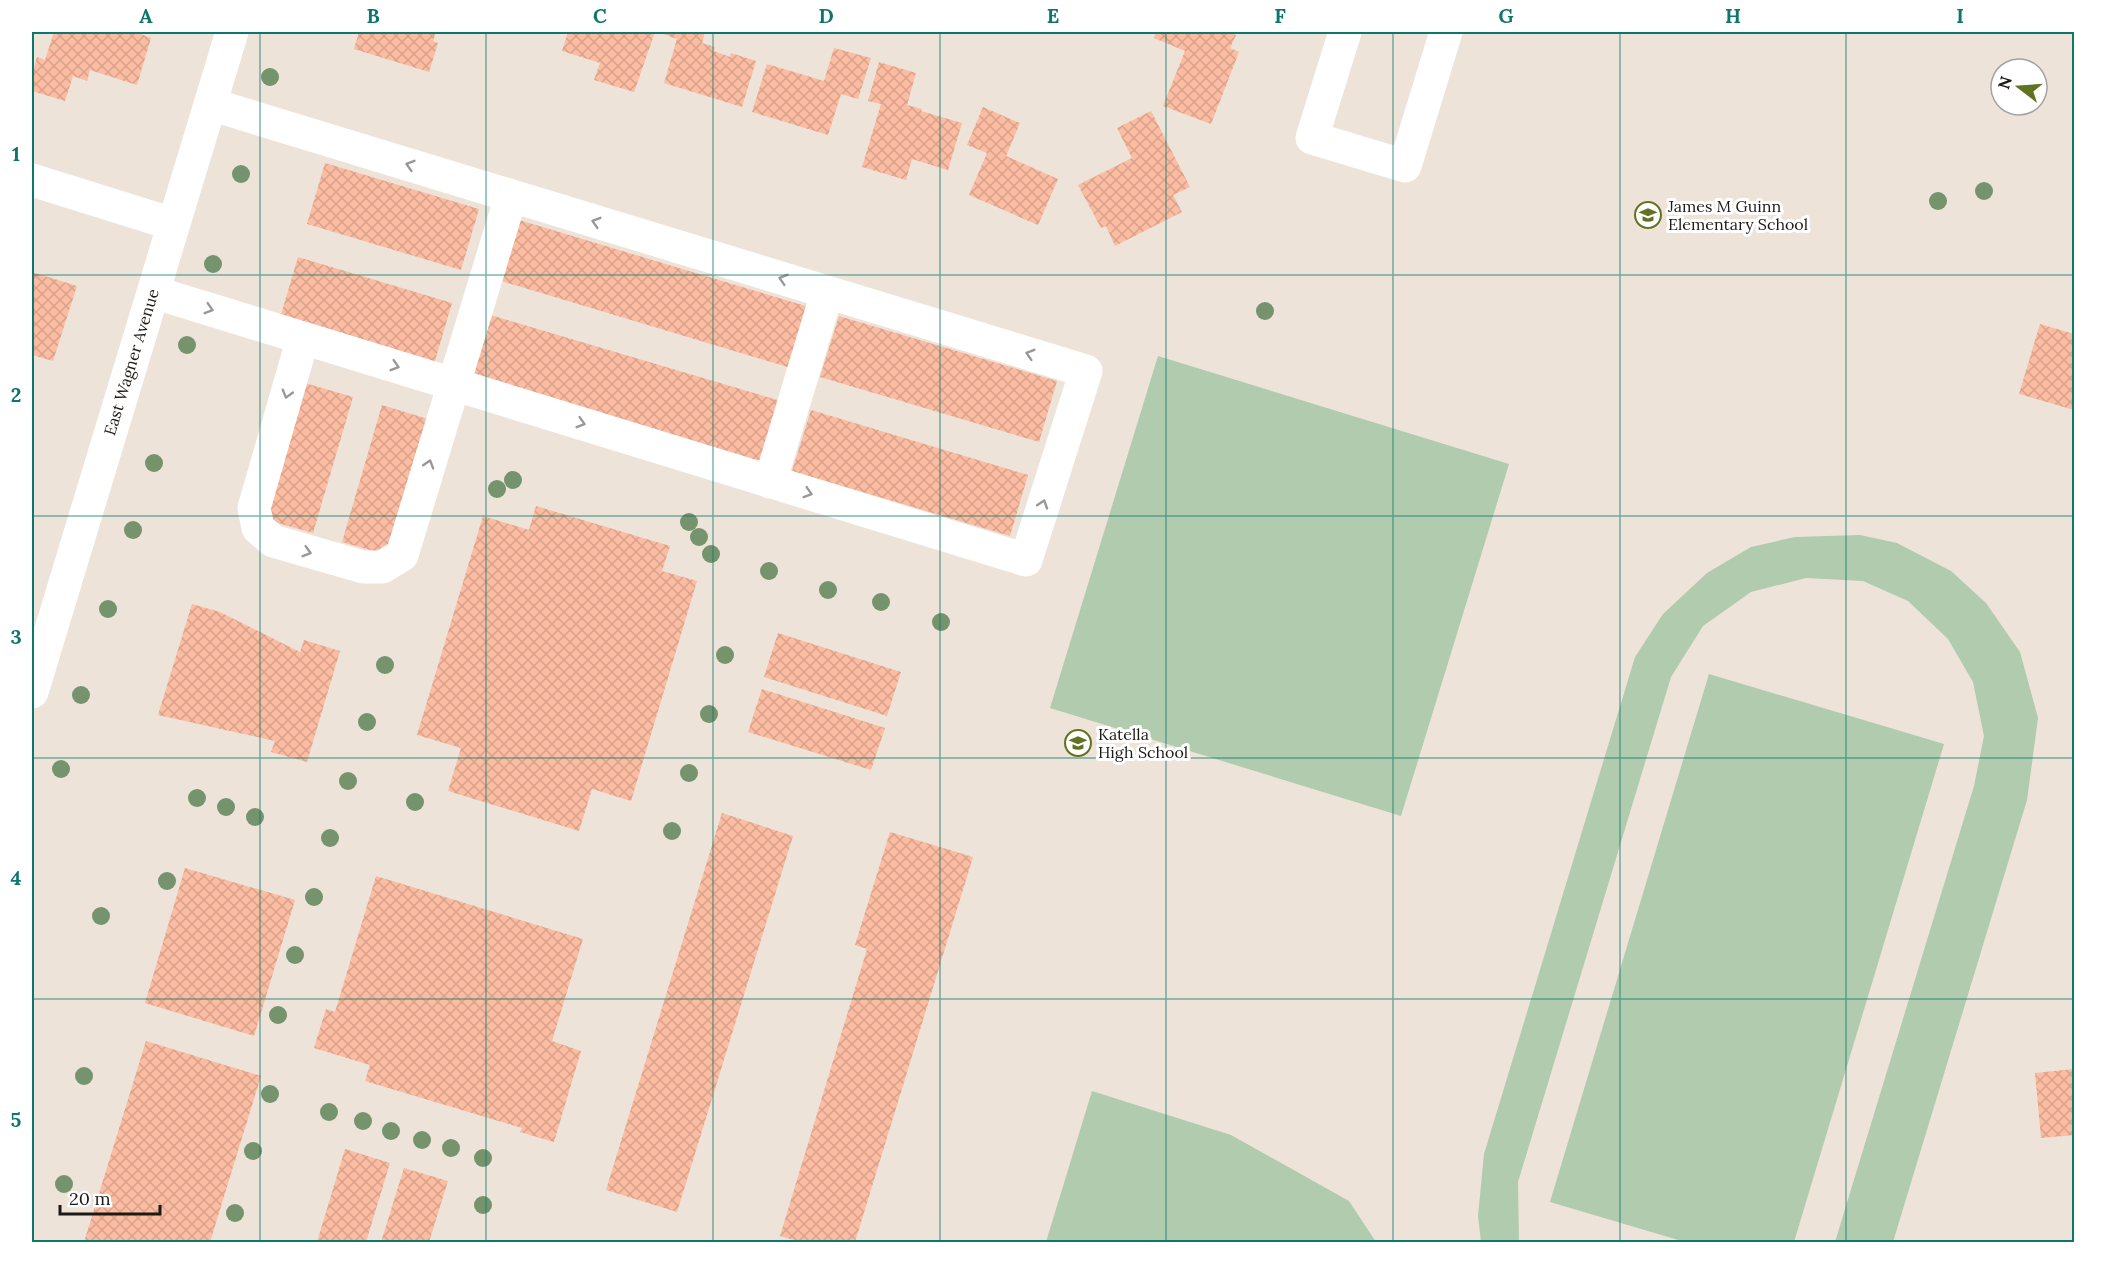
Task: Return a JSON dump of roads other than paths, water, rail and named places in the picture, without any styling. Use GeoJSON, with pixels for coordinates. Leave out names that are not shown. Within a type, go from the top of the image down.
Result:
{"type":"FeatureCollection","features":[{"type":"Feature","properties":{"kind":"street","name":"East Wagner Avenue"},"geometry":{"type":"LineString","coordinates":[[32,692],[43,616],[153,292],[232,32]]}},
{"type":"Feature","properties":{"kind":"street"},"geometry":{"type":"LineString","coordinates":[[1345,32],[1312,138],[1405,166],[1446,32]]}},
{"type":"Feature","properties":{"kind":"street"},"geometry":{"type":"LineString","coordinates":[[153,292],[1026,560],[1086,371],[210,104]]}},
{"type":"Feature","properties":{"kind":"street"},"geometry":{"type":"LineString","coordinates":[[32,180],[174,224]]}},
{"type":"Feature","properties":{"kind":"street"},"geometry":{"type":"LineString","coordinates":[[303,338],[254,508],[258,528],[273,541],[363,567],[382,567],[402,555],[511,196]]}},
{"type":"Feature","properties":{"kind":"street"},"geometry":{"type":"LineString","coordinates":[[771,482],[827,293]]}},
{"type":"Feature","properties":{"kind":"place","name":"James M Guinn Elementary School"},"geometry":{"type":"Point","coordinates":[1648,215]}},
{"type":"Feature","properties":{"kind":"place","name":"Katella High School"},"geometry":{"type":"Point","coordinates":[1078,743]}}]}
